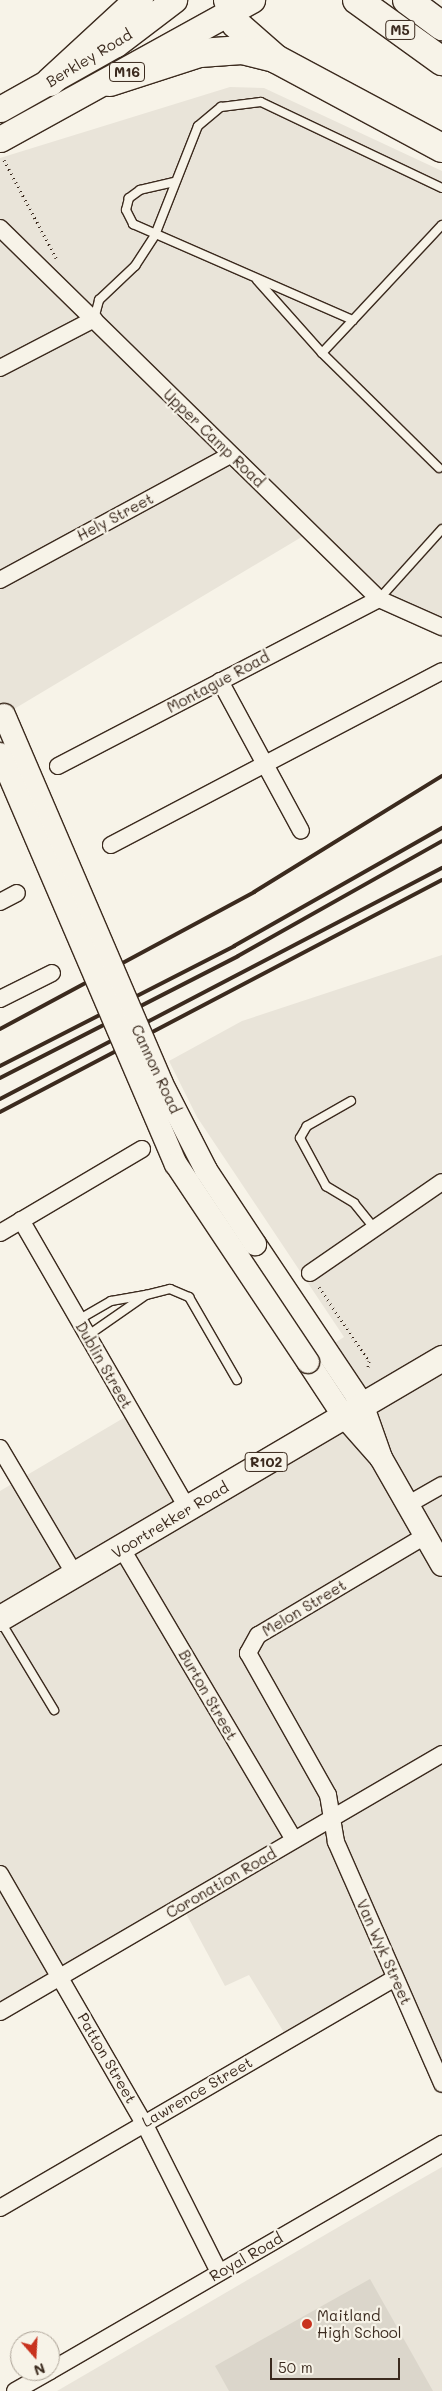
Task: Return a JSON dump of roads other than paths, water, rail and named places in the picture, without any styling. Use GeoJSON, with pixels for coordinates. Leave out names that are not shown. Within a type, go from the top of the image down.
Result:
{"type":"FeatureCollection","features":[{"type":"Feature","properties":{"kind":"highway"},"geometry":{"type":"LineString","coordinates":[[50,82],[139,0]]}},
{"type":"Feature","properties":{"kind":"highway"},"geometry":{"type":"LineString","coordinates":[[206,0],[237,5],[246,35],[276,59],[442,148]]}},
{"type":"Feature","properties":{"kind":"highway","name":"M5"},"geometry":{"type":"LineString","coordinates":[[358,0],[442,61]]}},
{"type":"Feature","properties":{"kind":"highway","name":"M5"},"geometry":{"type":"LineString","coordinates":[[407,0],[442,26]]}},
{"type":"Feature","properties":{"kind":"highway"},"geometry":{"type":"LineString","coordinates":[[110,82],[200,53],[242,50],[276,59]]}},
{"type":"Feature","properties":{"kind":"main road","name":"Berkley Road"},"geometry":{"type":"LineString","coordinates":[[0,109],[121,40],[174,0]]}},
{"type":"Feature","properties":{"kind":"main road","name":"Berkley Road"},"geometry":{"type":"LineString","coordinates":[[2,149],[237,5]]}},
{"type":"Feature","properties":{"kind":"main road","name":"Cannon Road"},"geometry":{"type":"LineString","coordinates":[[2,711],[184,1128],[206,1170],[316,1356]]}},
{"type":"Feature","properties":{"kind":"main road","name":"Cannon Road"},"geometry":{"type":"LineString","coordinates":[[0,754],[176,1164],[316,1356],[352,1410],[442,1565]]}},
{"type":"Feature","properties":{"kind":"main road","name":"Voortrekker Road"},"geometry":{"type":"LineString","coordinates":[[0,1619],[122,1549],[442,1358]]}},
{"type":"Feature","properties":{"kind":"street","name":"Upper Camp Road"},"geometry":{"type":"LineString","coordinates":[[0,229],[379,599],[442,627]]}},
{"type":"Feature","properties":{"kind":"street"},"geometry":{"type":"LineString","coordinates":[[0,368],[94,320]]}},
{"type":"Feature","properties":{"kind":"street","name":"Hely Street"},"geometry":{"type":"LineString","coordinates":[[0,580],[230,455]]}},
{"type":"Feature","properties":{"kind":"street","name":"Montague Road"},"geometry":{"type":"LineString","coordinates":[[58,766],[220,680],[379,599]]}},
{"type":"Feature","properties":{"kind":"street"},"geometry":{"type":"LineString","coordinates":[[111,845],[442,671]]}},
{"type":"Feature","properties":{"kind":"street"},"geometry":{"type":"LineString","coordinates":[[220,680],[301,831]]}},
{"type":"Feature","properties":{"kind":"street"},"geometry":{"type":"LineString","coordinates":[[0,902],[17,893]]}},
{"type":"Feature","properties":{"kind":"street"},"geometry":{"type":"LineString","coordinates":[[0,999],[52,973]]}},
{"type":"Feature","properties":{"kind":"street"},"geometry":{"type":"LineString","coordinates":[[0,1233],[142,1149]]}},
{"type":"Feature","properties":{"kind":"street"},"geometry":{"type":"LineString","coordinates":[[314,1279],[375,1229],[442,1182]]}},
{"type":"Feature","properties":{"kind":"street","name":"Dublin Street"},"geometry":{"type":"LineString","coordinates":[[21,1220],[188,1509]]}},
{"type":"Feature","properties":{"kind":"street"},"geometry":{"type":"LineString","coordinates":[[0,1448],[75,1576]]}},
{"type":"Feature","properties":{"kind":"street"},"geometry":{"type":"LineString","coordinates":[[407,1505],[440,1491]]}},
{"type":"Feature","properties":{"kind":"street","name":"Melon Street"},"geometry":{"type":"LineString","coordinates":[[332,1818],[328,1795],[252,1664],[249,1644],[425,1536]]}},
{"type":"Feature","properties":{"kind":"street","name":"Burton Street"},"geometry":{"type":"LineString","coordinates":[[122,1549],[294,1840]]}},
{"type":"Feature","properties":{"kind":"street","name":"Coronation Road"},"geometry":{"type":"LineString","coordinates":[[0,2012],[442,1754]]}},
{"type":"Feature","properties":{"kind":"street","name":"Van Wyk Street"},"geometry":{"type":"LineString","coordinates":[[332,1818],[336,1842],[395,1978],[438,2062],[442,2084]]}},
{"type":"Feature","properties":{"kind":"street","name":"Patton Street"},"geometry":{"type":"LineString","coordinates":[[0,1874],[144,2123],[219,2272]]}},
{"type":"Feature","properties":{"kind":"street","name":"Lawrence Street"},"geometry":{"type":"LineString","coordinates":[[0,2208],[395,1978]]}},
{"type":"Feature","properties":{"kind":"street","name":"Royal Road"},"geometry":{"type":"LineString","coordinates":[[60,2365],[442,2144]]}},
{"type":"Feature","properties":{"kind":"street","name":"Royal Road"},"geometry":{"type":"LineString","coordinates":[[15,2391],[32,2381]]}},
{"type":"Feature","properties":{"kind":"lane"},"geometry":{"type":"LineString","coordinates":[[94,320],[99,300],[135,266],[155,234],[174,182],[198,126],[221,107],[247,101],[261,102],[442,188]]}},
{"type":"Feature","properties":{"kind":"lane"},"geometry":{"type":"LineString","coordinates":[[174,182],[129,198],[126,210],[133,224],[353,320]]}},
{"type":"Feature","properties":{"kind":"lane"},"geometry":{"type":"LineString","coordinates":[[322,353],[442,225]]}},
{"type":"Feature","properties":{"kind":"lane"},"geometry":{"type":"LineString","coordinates":[[255,277],[322,353],[439,468]]}},
{"type":"Feature","properties":{"kind":"lane"},"geometry":{"type":"LineString","coordinates":[[379,599],[442,529]]}},
{"type":"Feature","properties":{"kind":"lane"},"geometry":{"type":"LineString","coordinates":[[351,1101],[307,1126],[300,1138],[326,1186],[354,1203],[375,1229]]}},
{"type":"Feature","properties":{"kind":"lane"},"geometry":{"type":"LineString","coordinates":[[78,1320],[111,1301],[170,1289],[189,1297],[237,1380]]}},
{"type":"Feature","properties":{"kind":"lane"},"geometry":{"type":"LineString","coordinates":[[87,1336],[146,1295]]}},
{"type":"Feature","properties":{"kind":"lane"},"geometry":{"type":"LineString","coordinates":[[0,1619],[54,1710]]}},
{"type":"Feature","properties":{"kind":"railway"},"geometry":{"type":"LineString","coordinates":[[0,1029],[254,892],[442,776]]}},
{"type":"Feature","properties":{"kind":"railway"},"geometry":{"type":"LineString","coordinates":[[0,1066],[234,946],[442,828]]}},
{"type":"Feature","properties":{"kind":"railway"},"geometry":{"type":"LineString","coordinates":[[0,1078],[238,956],[442,841]]}},
{"type":"Feature","properties":{"kind":"railway"},"geometry":{"type":"LineString","coordinates":[[0,1099],[442,868]]}},
{"type":"Feature","properties":{"kind":"railway"},"geometry":{"type":"LineString","coordinates":[[0,1112],[442,880]]}},
{"type":"Feature","properties":{"kind":"place","name":"Maitland High School"},"geometry":{"type":"Point","coordinates":[307,2324]}}]}
